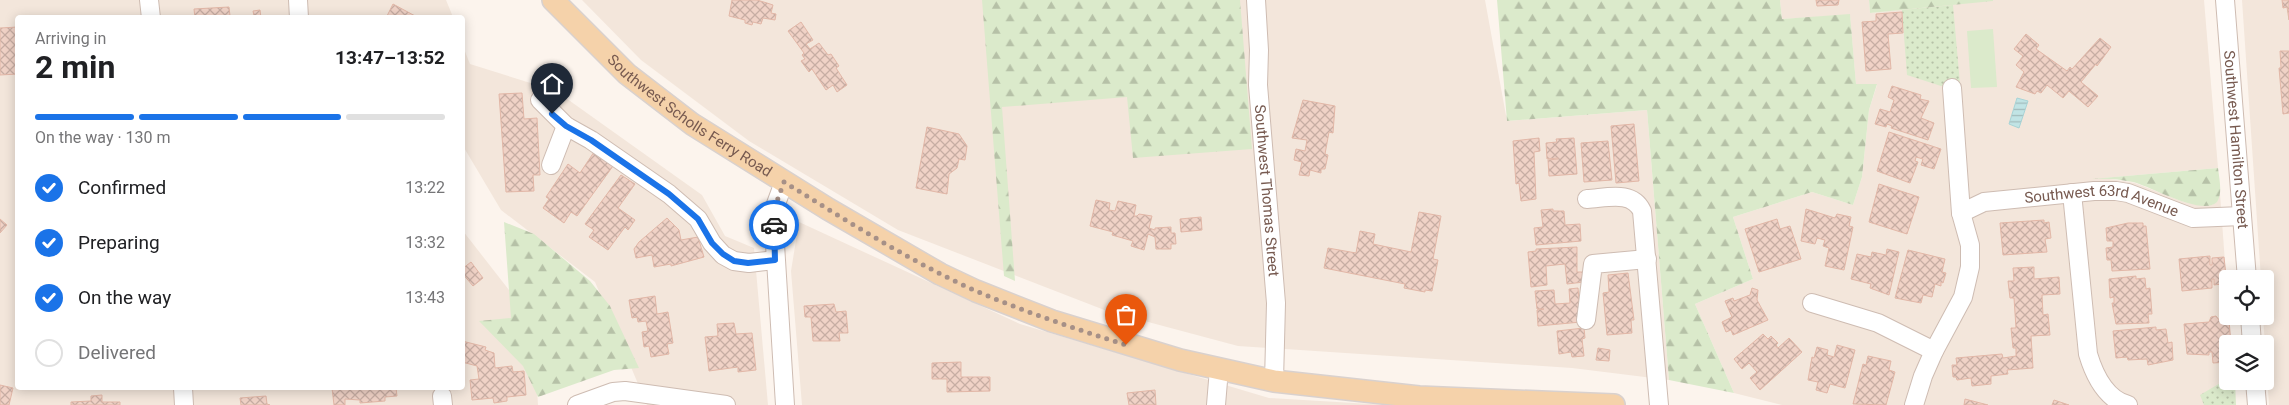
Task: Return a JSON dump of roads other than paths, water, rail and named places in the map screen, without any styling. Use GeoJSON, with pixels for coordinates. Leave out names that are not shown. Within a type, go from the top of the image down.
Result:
{"type":"FeatureCollection","features":[{"type":"Feature","properties":{"kind":"main road","name":"Southwest Scholls Ferry Road"},"geometry":{"type":"LineString","coordinates":[[553,0],[607,56],[650,93],[692,124],[872,236],[940,274],[976,291],[1092,334],[1180,360],[1274,381],[1410,396],[1523,403],[1614,405]]}},
{"type":"Feature","properties":{"kind":"street"},"geometry":{"type":"LineString","coordinates":[[150,0],[151,15]]}},
{"type":"Feature","properties":{"kind":"street"},"geometry":{"type":"LineString","coordinates":[[298,0],[300,15]]}},
{"type":"Feature","properties":{"kind":"street","name":"Southwest Thomas Street"},"geometry":{"type":"LineString","coordinates":[[1256,0],[1259,50],[1258,85],[1276,303],[1274,381]]}},
{"type":"Feature","properties":{"kind":"street","name":"Southwest Hamilton Street"},"geometry":{"type":"LineString","coordinates":[[2225,0],[2246,270]]}},
{"type":"Feature","properties":{"kind":"street"},"geometry":{"type":"LineString","coordinates":[[1914,405],[1923,376],[1963,297],[1968,282],[1970,245],[1961,213],[1952,88]]}},
{"type":"Feature","properties":{"kind":"street"},"geometry":{"type":"LineString","coordinates":[[540,100],[566,126],[591,140],[669,194],[698,219],[712,243],[723,254],[734,261],[748,263],[775,260]]}},
{"type":"Feature","properties":{"kind":"street"},"geometry":{"type":"LineString","coordinates":[[551,165],[566,126]]}},
{"type":"Feature","properties":{"kind":"street"},"geometry":{"type":"LineString","coordinates":[[784,182],[773,212],[785,405]]}},
{"type":"Feature","properties":{"kind":"street","name":"Southwest 63rd Avenue"},"geometry":{"type":"LineString","coordinates":[[1961,213],[1984,202],[2072,192],[2116,190],[2193,218],[2242,216]]}},
{"type":"Feature","properties":{"kind":"street"},"geometry":{"type":"LineString","coordinates":[[2072,192],[2088,354],[2093,372],[2107,390],[2119,402],[2128,405]]}},
{"type":"Feature","properties":{"kind":"street"},"geometry":{"type":"LineString","coordinates":[[1587,199],[1629,197],[1638,203],[1644,221],[1659,405]]}},
{"type":"Feature","properties":{"kind":"street"},"geometry":{"type":"LineString","coordinates":[[1586,320],[1593,264],[1647,259]]}},
{"type":"Feature","properties":{"kind":"street"},"geometry":{"type":"LineString","coordinates":[[1812,303],[1878,323],[1934,351]]}},
{"type":"Feature","properties":{"kind":"street"},"geometry":{"type":"LineString","coordinates":[[1216,405],[1219,369]]}},
{"type":"Feature","properties":{"kind":"street"},"geometry":{"type":"LineString","coordinates":[[183,390],[184,405]]}},
{"type":"Feature","properties":{"kind":"street"},"geometry":{"type":"LineString","coordinates":[[2256,390],[2257,405]]}},
{"type":"Feature","properties":{"kind":"street"},"geometry":{"type":"LineString","coordinates":[[577,405],[613,392],[625,391],[726,405]]}},
{"type":"Feature","properties":{"kind":"water"},"geometry":{"type":"Polygon","coordinates":[[[2017,98],[2028,101],[2019,128],[2009,124],[2017,98]]]}}]}
